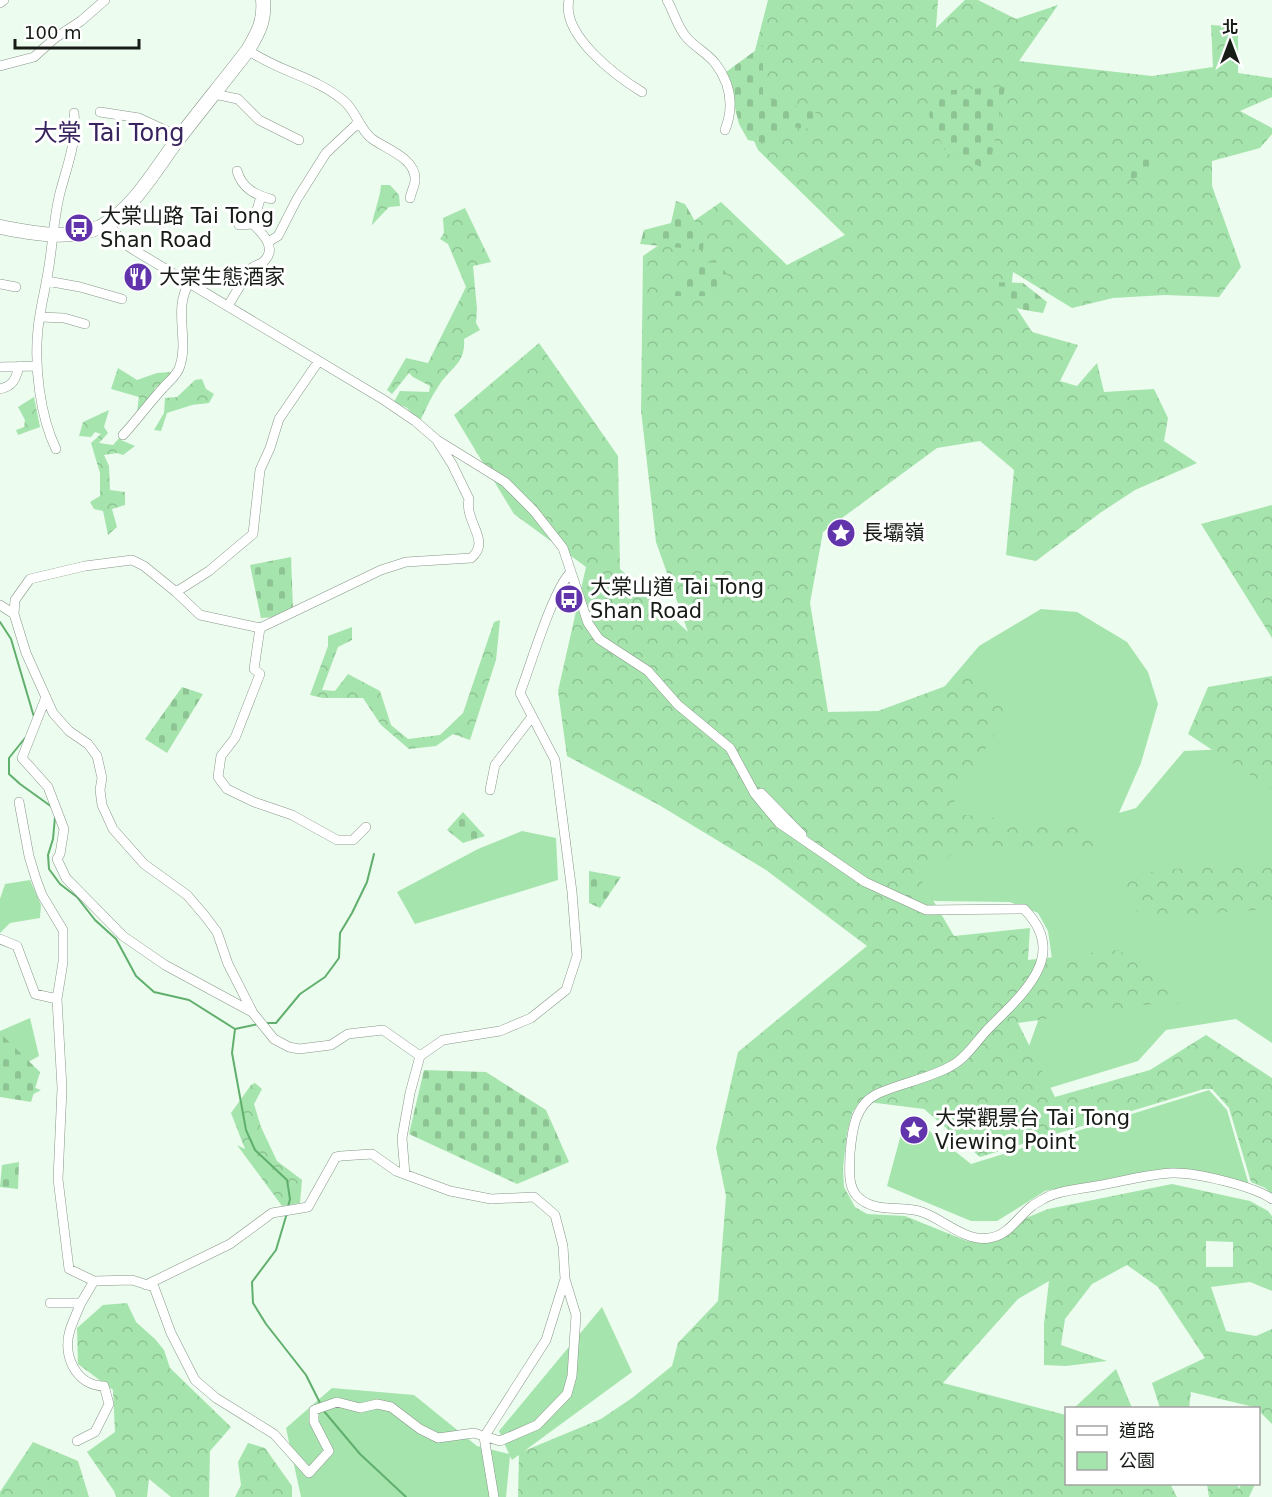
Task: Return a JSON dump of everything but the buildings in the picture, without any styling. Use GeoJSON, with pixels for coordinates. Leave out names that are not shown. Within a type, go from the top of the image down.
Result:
{"type":"FeatureCollection","features":[{"type":"Feature","properties":{"kind":"street"},"geometry":{"type":"LineString","coordinates":[[0,3],[4,0]]}},
{"type":"Feature","properties":{"kind":"street"},"geometry":{"type":"LineString","coordinates":[[0,66],[33,57],[105,0]]}},
{"type":"Feature","properties":{"kind":"street"},"geometry":{"type":"LineString","coordinates":[[0,227],[54,235],[80,233],[108,222],[130,203],[248,50],[263,20],[263,0]]}},
{"type":"Feature","properties":{"kind":"street"},"geometry":{"type":"LineString","coordinates":[[569,0],[567,6],[570,19],[577,33],[603,64],[619,78],[642,92]]}},
{"type":"Feature","properties":{"kind":"street"},"geometry":{"type":"LineString","coordinates":[[667,0],[687,38],[715,63],[731,96],[731,115],[725,130]]}},
{"type":"Feature","properties":{"kind":"street"},"geometry":{"type":"LineString","coordinates":[[248,50],[264,62],[307,77],[346,102],[371,138],[411,166],[415,181],[410,198]]}},
{"type":"Feature","properties":{"kind":"street"},"geometry":{"type":"LineString","coordinates":[[214,94],[238,99],[259,120],[299,140]]}},
{"type":"Feature","properties":{"kind":"street"},"geometry":{"type":"LineString","coordinates":[[100,111],[139,118],[180,137]]}},
{"type":"Feature","properties":{"kind":"street"},"geometry":{"type":"LineString","coordinates":[[57,449],[46,425],[37,366],[37,340],[61,189],[71,156],[74,113]]}},
{"type":"Feature","properties":{"kind":"street"},"geometry":{"type":"LineString","coordinates":[[268,242],[278,236],[326,153],[359,122]]}},
{"type":"Feature","properties":{"kind":"street"},"geometry":{"type":"LineString","coordinates":[[237,171],[246,188],[266,198],[253,224]]}},
{"type":"Feature","properties":{"kind":"street"},"geometry":{"type":"LineString","coordinates":[[108,222],[122,242],[416,421],[437,440],[505,482],[534,511],[563,548],[588,623],[599,639],[648,671],[678,705],[730,748],[747,779],[813,846],[865,882],[926,910],[1024,909],[1035,920],[1041,931],[1045,950],[1041,964],[1022,994],[958,1061],[942,1070],[877,1094],[864,1104],[854,1125],[850,1163],[852,1188],[862,1201],[876,1207],[921,1212],[967,1235],[984,1239],[993,1238],[1004,1232],[1031,1207],[1050,1196],[1161,1174],[1185,1173],[1239,1185],[1260,1191],[1272,1199]]}},
{"type":"Feature","properties":{"kind":"street"},"geometry":{"type":"LineString","coordinates":[[228,306],[252,267],[266,260],[268,242],[265,236],[253,224],[239,225]]}},
{"type":"Feature","properties":{"kind":"street"},"geometry":{"type":"LineString","coordinates":[[47,281],[81,286],[122,298]]}},
{"type":"Feature","properties":{"kind":"street"},"geometry":{"type":"LineString","coordinates":[[123,435],[162,388],[176,376],[180,368],[182,358],[181,304],[183,292],[189,283]]}},
{"type":"Feature","properties":{"kind":"street"},"geometry":{"type":"LineString","coordinates":[[0,284],[16,287]]}},
{"type":"Feature","properties":{"kind":"street"},"geometry":{"type":"LineString","coordinates":[[40,317],[64,318],[85,324]]}},
{"type":"Feature","properties":{"kind":"street"},"geometry":{"type":"LineString","coordinates":[[177,592],[209,571],[249,540],[253,534],[260,470],[279,419],[318,362]]}},
{"type":"Feature","properties":{"kind":"street"},"geometry":{"type":"LineString","coordinates":[[0,389],[10,386],[15,380],[19,366]]}},
{"type":"Feature","properties":{"kind":"street"},"geometry":{"type":"LineString","coordinates":[[0,367],[37,366]]}},
{"type":"Feature","properties":{"kind":"street"},"geometry":{"type":"LineString","coordinates":[[420,1056],[383,1030],[348,1034],[331,1045],[299,1049],[289,1047],[274,1039],[253,1013],[228,964],[218,932],[187,895],[144,864],[113,829],[102,805],[100,790],[102,778],[97,756],[88,744],[69,731],[53,713],[26,653],[14,614],[15,600],[30,579],[85,566],[132,560],[144,566],[177,592],[200,615],[260,628],[381,570],[406,562],[471,558],[477,553],[480,543],[467,508],[470,499],[437,440]]}},
{"type":"Feature","properties":{"kind":"street"},"geometry":{"type":"LineString","coordinates":[[405,1174],[402,1138],[410,1093],[420,1056],[443,1040],[500,1031],[531,1018],[566,990],[577,956],[572,892],[555,760],[531,718],[520,693],[547,618],[571,572]]}},
{"type":"Feature","properties":{"kind":"street"},"geometry":{"type":"LineString","coordinates":[[559,592],[566,594],[578,592]]}},
{"type":"Feature","properties":{"kind":"street"},"geometry":{"type":"LineString","coordinates":[[0,605],[14,614]]}},
{"type":"Feature","properties":{"kind":"street"},"geometry":{"type":"LineString","coordinates":[[260,628],[254,669],[260,674],[235,738],[221,756],[218,777],[227,789],[254,802],[292,814],[337,840],[353,840],[366,827]]}},
{"type":"Feature","properties":{"kind":"street"},"geometry":{"type":"LineString","coordinates":[[46,697],[22,758],[48,787],[64,829],[62,847],[57,859],[66,878],[123,936],[165,965],[253,1013]]}},
{"type":"Feature","properties":{"kind":"street"},"geometry":{"type":"LineString","coordinates":[[490,790],[495,765],[531,718]]}},
{"type":"Feature","properties":{"kind":"street"},"geometry":{"type":"LineString","coordinates":[[19,802],[29,856],[36,879],[42,895],[63,930],[63,962],[57,999],[62,1088],[58,1179],[69,1269],[94,1281],[132,1280],[146,1285],[154,1287],[171,1333],[195,1380],[216,1398],[274,1434],[309,1473],[329,1451],[314,1422],[314,1410],[337,1402],[360,1408],[377,1404],[391,1407],[420,1429],[438,1438],[466,1433],[500,1441],[537,1425],[567,1394],[572,1376],[576,1315],[566,1279],[563,1246],[555,1215],[534,1197],[491,1199],[450,1191],[396,1171],[372,1154],[336,1157],[308,1207],[272,1213],[230,1244],[146,1285]]}},
{"type":"Feature","properties":{"kind":"street"},"geometry":{"type":"LineString","coordinates":[[0,939],[17,946],[35,994],[57,999]]}},
{"type":"Feature","properties":{"kind":"street"},"geometry":{"type":"LineString","coordinates":[[494,1497],[484,1437],[546,1340],[566,1279]]}},
{"type":"Feature","properties":{"kind":"street"},"geometry":{"type":"LineString","coordinates":[[77,1441],[95,1432],[109,1404],[104,1386],[94,1386],[76,1375],[70,1356],[69,1332],[94,1281]]}},
{"type":"Feature","properties":{"kind":"street"},"geometry":{"type":"LineString","coordinates":[[50,1304],[81,1304]]}},
{"type":"Feature","properties":{"kind":"green space"},"geometry":{"type":"Polygon","coordinates":[[[768,0],[938,0],[936,28],[965,0],[978,0],[1016,19],[1058,5],[1019,61],[1152,76],[1213,67],[1211,25],[1238,27],[1238,73],[1272,78],[1272,97],[1240,111],[1272,128],[1272,134],[1260,148],[1212,161],[1212,186],[1241,267],[1219,297],[1165,295],[1113,298],[1072,308],[1013,272],[1010,298],[1032,332],[1078,345],[1060,381],[1077,386],[1097,363],[1104,392],[1154,389],[1168,418],[1164,441],[1197,463],[1135,490],[1036,561],[1006,555],[1014,470],[980,441],[937,448],[823,532],[810,603],[828,712],[878,711],[981,673],[1010,707],[948,813],[1000,819],[1047,819],[1073,824],[1095,846],[1051,850],[999,846],[956,851],[920,878],[954,936],[1030,928],[1028,960],[1118,950],[1165,980],[1183,1003],[1153,1004],[1018,1023],[1055,1097],[1150,1070],[1206,1035],[1272,1078],[1272,1194],[1251,1182],[1229,1108],[1212,1089],[1204,1089],[980,1157],[924,1109],[860,1101],[852,1113],[847,1133],[843,1168],[844,1187],[855,1207],[867,1214],[905,1216],[967,1241],[990,1243],[1009,1235],[1026,1218],[1048,1209],[1172,1184],[1250,1201],[1268,1211],[1272,1216],[1272,1291],[1250,1282],[1211,1287],[1226,1331],[1256,1336],[1272,1329],[1272,1424],[1260,1412],[1260,1407],[1191,1392],[1189,1407],[1160,1407],[1152,1383],[1205,1358],[1158,1287],[1127,1265],[1092,1284],[1065,1319],[1061,1345],[1107,1361],[1066,1366],[1044,1365],[1044,1324],[1049,1281],[1018,1299],[943,1383],[1065,1415],[1065,1485],[1171,1485],[1177,1497],[518,1497],[519,1453],[601,1419],[632,1398],[672,1366],[678,1343],[718,1301],[726,1196],[716,1148],[738,1052],[867,946],[766,870],[659,805],[567,756],[558,691],[586,567],[514,514],[454,415],[539,343],[618,456],[620,569],[688,632],[656,542],[641,410],[643,256],[721,202],[787,265],[845,235],[758,150],[740,109],[768,0]],[[1206,1241],[1206,1267],[1233,1267],[1233,1242],[1206,1241]]]}},
{"type":"Feature","properties":{"kind":"green space"},"geometry":{"type":"Polygon","coordinates":[[[763,45],[763,100],[775,99],[819,114],[812,129],[781,126],[773,145],[748,140],[739,124],[726,72],[763,45]]]}},
{"type":"Feature","properties":{"kind":"green space"},"geometry":{"type":"Polygon","coordinates":[[[1005,87],[989,170],[946,153],[929,115],[935,91],[1005,87]]]}},
{"type":"Feature","properties":{"kind":"green space"},"geometry":{"type":"Polygon","coordinates":[[[1153,159],[1156,169],[1130,180],[1128,161],[1153,159]]]}},
{"type":"Feature","properties":{"kind":"green space"},"geometry":{"type":"Polygon","coordinates":[[[381,185],[390,185],[399,195],[400,206],[389,207],[372,225],[379,195],[381,185]]]}},
{"type":"Feature","properties":{"kind":"green space"},"geometry":{"type":"Polygon","coordinates":[[[676,201],[685,204],[704,237],[703,250],[640,244],[644,230],[671,223],[676,201]]]}},
{"type":"Feature","properties":{"kind":"green space"},"geometry":{"type":"Polygon","coordinates":[[[465,208],[491,262],[473,266],[476,323],[480,330],[464,339],[460,361],[435,391],[420,421],[407,408],[394,402],[400,391],[429,392],[430,386],[409,373],[392,394],[387,390],[406,358],[428,363],[466,287],[448,244],[440,239],[444,233],[443,218],[465,208]]]}},
{"type":"Feature","properties":{"kind":"green space"},"geometry":{"type":"Polygon","coordinates":[[[715,260],[731,279],[713,296],[672,296],[671,281],[715,260]]]}},
{"type":"Feature","properties":{"kind":"green space"},"geometry":{"type":"Polygon","coordinates":[[[989,282],[1023,283],[1047,302],[1043,313],[1009,306],[1002,302],[992,291],[989,282]]]}},
{"type":"Feature","properties":{"kind":"green space"},"geometry":{"type":"Polygon","coordinates":[[[118,368],[137,380],[157,373],[171,372],[173,374],[154,389],[157,391],[137,412],[139,397],[111,389],[118,368]]]}},
{"type":"Feature","properties":{"kind":"green space"},"geometry":{"type":"Polygon","coordinates":[[[202,379],[206,389],[214,394],[209,403],[192,405],[167,413],[161,431],[154,430],[164,413],[165,398],[177,397],[195,380],[202,379]]]}},
{"type":"Feature","properties":{"kind":"green space"},"geometry":{"type":"Polygon","coordinates":[[[34,397],[40,427],[18,435],[16,430],[24,427],[25,420],[18,407],[34,397]]]}},
{"type":"Feature","properties":{"kind":"green space"},"geometry":{"type":"Polygon","coordinates":[[[109,410],[104,427],[108,433],[99,443],[113,445],[122,435],[126,438],[121,440],[135,446],[123,455],[117,453],[104,455],[109,466],[110,490],[125,492],[125,505],[112,509],[117,527],[108,535],[103,511],[94,509],[90,502],[100,496],[100,473],[91,443],[101,434],[95,432],[91,437],[79,436],[83,422],[109,410]]]}},
{"type":"Feature","properties":{"kind":"green space"},"geometry":{"type":"Polygon","coordinates":[[[1272,505],[1272,638],[1201,524],[1272,505]]]}},
{"type":"Feature","properties":{"kind":"green space"},"geometry":{"type":"Polygon","coordinates":[[[291,557],[293,608],[277,617],[261,618],[250,565],[291,557]]]}},
{"type":"Feature","properties":{"kind":"green space"},"geometry":{"type":"Polygon","coordinates":[[[1041,609],[1077,612],[1127,642],[1148,672],[1158,704],[1141,763],[1119,813],[1136,808],[1184,751],[1227,749],[1272,764],[1272,1043],[1236,1019],[1166,1030],[1138,1061],[1030,1094],[1016,1082],[1046,999],[1052,959],[1048,931],[1038,913],[1010,902],[936,901],[912,897],[905,733],[979,646],[1041,609]]]}},
{"type":"Feature","properties":{"kind":"green space"},"geometry":{"type":"Polygon","coordinates":[[[500,620],[496,660],[470,740],[453,734],[436,746],[409,749],[381,725],[363,698],[323,698],[310,695],[328,646],[328,636],[352,627],[352,640],[338,647],[322,690],[335,691],[348,674],[380,691],[391,725],[408,739],[440,735],[463,713],[494,622],[500,620]]]}},
{"type":"Feature","properties":{"kind":"green space"},"geometry":{"type":"Polygon","coordinates":[[[1272,676],[1272,789],[1188,734],[1208,687],[1272,676]]]}},
{"type":"Feature","properties":{"kind":"green space"},"geometry":{"type":"Polygon","coordinates":[[[182,687],[203,694],[167,753],[145,739],[182,687]]]}},
{"type":"Feature","properties":{"kind":"green space"},"geometry":{"type":"Polygon","coordinates":[[[463,812],[485,836],[463,843],[447,830],[463,812]]]}},
{"type":"Feature","properties":{"kind":"green space"},"geometry":{"type":"Polygon","coordinates":[[[522,831],[556,838],[558,880],[415,924],[397,892],[478,849],[522,831]]]}},
{"type":"Feature","properties":{"kind":"green space"},"geometry":{"type":"Polygon","coordinates":[[[1272,858],[1272,913],[1270,909],[1141,918],[1114,876],[1272,858]]]}},
{"type":"Feature","properties":{"kind":"green space"},"geometry":{"type":"Polygon","coordinates":[[[589,871],[621,877],[600,908],[589,903],[589,871]]]}},
{"type":"Feature","properties":{"kind":"green space"},"geometry":{"type":"Polygon","coordinates":[[[30,880],[41,905],[40,918],[10,923],[0,933],[0,899],[5,884],[30,880]]]}},
{"type":"Feature","properties":{"kind":"green space"},"geometry":{"type":"Polygon","coordinates":[[[30,1018],[39,1056],[23,1065],[24,1084],[41,1090],[26,1098],[0,1058],[0,1031],[30,1018]]]}},
{"type":"Feature","properties":{"kind":"green space"},"geometry":{"type":"Polygon","coordinates":[[[0,1033],[40,1072],[31,1102],[0,1097],[0,1033]]]}},
{"type":"Feature","properties":{"kind":"green space"},"geometry":{"type":"Polygon","coordinates":[[[424,1070],[486,1072],[546,1110],[569,1162],[517,1184],[409,1134],[424,1070]]]}},
{"type":"Feature","properties":{"kind":"green space"},"geometry":{"type":"Polygon","coordinates":[[[255,1083],[262,1089],[254,1104],[261,1127],[277,1161],[302,1180],[300,1203],[282,1206],[237,1145],[245,1149],[231,1113],[251,1085],[255,1083]]]}},
{"type":"Feature","properties":{"kind":"green space"},"geometry":{"type":"Polygon","coordinates":[[[1209,1090],[1227,1110],[1249,1185],[1149,1171],[1045,1191],[997,1221],[971,1221],[887,1186],[903,1127],[918,1122],[971,1164],[1209,1090]]]}},
{"type":"Feature","properties":{"kind":"green space"},"geometry":{"type":"Polygon","coordinates":[[[19,1162],[18,1189],[0,1187],[2,1165],[19,1162]]]}},
{"type":"Feature","properties":{"kind":"green space"},"geometry":{"type":"Polygon","coordinates":[[[127,1303],[136,1322],[164,1350],[170,1368],[231,1427],[210,1451],[209,1497],[171,1497],[149,1479],[147,1497],[116,1497],[87,1452],[115,1432],[113,1390],[78,1364],[77,1328],[103,1305],[127,1303]]]}},
{"type":"Feature","properties":{"kind":"green space"},"geometry":{"type":"Polygon","coordinates":[[[602,1307],[632,1372],[512,1460],[510,1456],[506,1497],[301,1497],[286,1428],[332,1388],[414,1395],[477,1446],[509,1454],[499,1431],[602,1307]]]}},
{"type":"Feature","properties":{"kind":"green space"},"geometry":{"type":"Polygon","coordinates":[[[1116,1369],[1132,1407],[1075,1407],[1116,1369]]]}},
{"type":"Feature","properties":{"kind":"green space"},"geometry":{"type":"Polygon","coordinates":[[[33,1442],[78,1461],[89,1497],[0,1497],[0,1492],[33,1442]]]}},
{"type":"Feature","properties":{"kind":"green space"},"geometry":{"type":"Polygon","coordinates":[[[248,1443],[265,1448],[292,1486],[292,1497],[235,1497],[241,1485],[238,1462],[248,1443]]]}},
{"type":"Feature","properties":{"kind":"green space"},"geometry":{"type":"Polygon","coordinates":[[[1207,1485],[1238,1485],[1239,1488],[1241,1485],[1255,1485],[1249,1497],[1209,1497],[1207,1485]]]}},
{"type":"Feature","properties":{"kind":"waterway"},"geometry":{"type":"LineString","coordinates":[[0,622],[11,639],[34,717]]}},
{"type":"Feature","properties":{"kind":"waterway"},"geometry":{"type":"LineString","coordinates":[[25,738],[9,758],[9,774],[52,807]]}},
{"type":"Feature","properties":{"kind":"waterway"},"geometry":{"type":"LineString","coordinates":[[55,817],[53,839],[48,855],[49,869],[60,884],[77,897],[95,920],[116,939],[136,976],[154,992],[189,1000],[235,1029],[258,1024]]}},
{"type":"Feature","properties":{"kind":"waterway"},"geometry":{"type":"LineString","coordinates":[[267,1023],[276,1023],[300,994],[325,977],[339,958],[340,933],[367,882],[374,854]]}},
{"type":"Feature","properties":{"kind":"waterway"},"geometry":{"type":"LineString","coordinates":[[235,1029],[232,1053],[246,1130],[255,1150],[287,1180],[290,1199],[288,1207]]}},
{"type":"Feature","properties":{"kind":"waterway"},"geometry":{"type":"LineString","coordinates":[[287,1213],[276,1250],[252,1282],[253,1303],[266,1324],[306,1375],[321,1405]]}},
{"type":"Feature","properties":{"kind":"waterway"},"geometry":{"type":"LineString","coordinates":[[323,1410],[360,1454],[406,1497]]}},
{"type":"Feature","properties":{"kind":"place","name":"大棠山路 Tai Tong Shan Road"},"geometry":{"type":"Point","coordinates":[79,228]}},
{"type":"Feature","properties":{"kind":"place","name":"大棠生態酒家"},"geometry":{"type":"Point","coordinates":[138,277]}},
{"type":"Feature","properties":{"kind":"place","name":"長壩嶺"},"geometry":{"type":"Point","coordinates":[841,533]}},
{"type":"Feature","properties":{"kind":"place","name":"大棠山道 Tai Tong Shan Road"},"geometry":{"type":"Point","coordinates":[569,599]}},
{"type":"Feature","properties":{"kind":"place","name":"大棠觀景台 Tai Tong Viewing Point"},"geometry":{"type":"Point","coordinates":[914,1130]}},
{"type":"Feature","properties":{"kind":"district","name":"大棠 Tai Tong"},"geometry":{"type":"Point","coordinates":[109,133]}}]}
